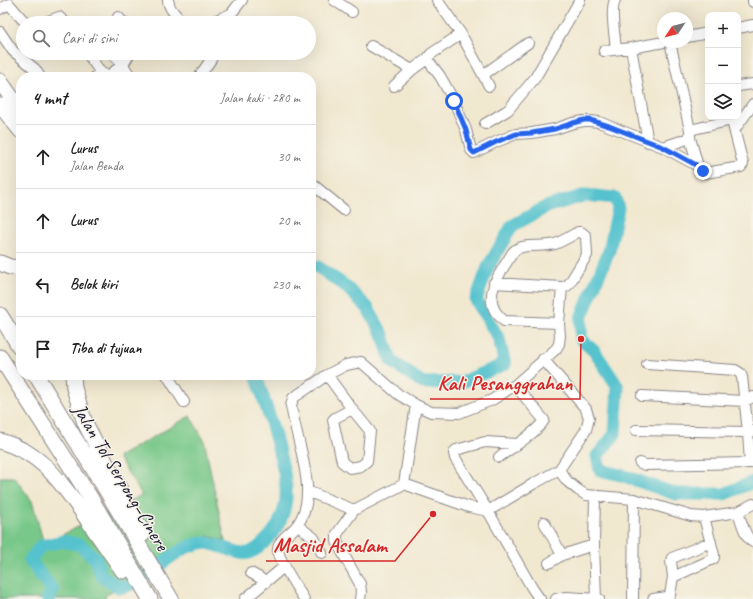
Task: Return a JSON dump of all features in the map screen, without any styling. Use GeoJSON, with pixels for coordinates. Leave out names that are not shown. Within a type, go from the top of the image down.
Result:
{"type":"FeatureCollection","features":[{"type":"Feature","properties":{"kind":"highway"},"geometry":{"type":"LineString","coordinates":[[0,81],[16,104]]}},
{"type":"Feature","properties":{"kind":"highway"},"geometry":{"type":"LineString","coordinates":[[0,105],[16,125]]}},
{"type":"Feature","properties":{"kind":"highway"},"geometry":{"type":"LineString","coordinates":[[0,263],[16,268]]}},
{"type":"Feature","properties":{"kind":"highway"},"geometry":{"type":"LineString","coordinates":[[0,315],[16,341]]}},
{"type":"Feature","properties":{"kind":"highway"},"geometry":{"type":"LineString","coordinates":[[1,360],[90,497],[150,599]]}},
{"type":"Feature","properties":{"kind":"highway","name":"Jalan Tol Serpong–Cinere"},"geometry":{"type":"LineString","coordinates":[[39,380],[110,485],[171,599]]}},
{"type":"Feature","properties":{"kind":"highway"},"geometry":{"type":"LineString","coordinates":[[73,380],[74,388],[85,423],[110,485],[178,599]]}},
{"type":"Feature","properties":{"kind":"highway"},"geometry":{"type":"LineString","coordinates":[[0,441],[11,444],[31,454],[48,468],[62,484],[144,599]]}},
{"type":"Feature","properties":{"kind":"street"},"geometry":{"type":"LineString","coordinates":[[168,0],[168,4],[177,16]]}},
{"type":"Feature","properties":{"kind":"street"},"geometry":{"type":"LineString","coordinates":[[226,16],[231,14],[242,0]]}},
{"type":"Feature","properties":{"kind":"street"},"geometry":{"type":"LineString","coordinates":[[334,0],[352,12]]}},
{"type":"Feature","properties":{"kind":"street"},"geometry":{"type":"LineString","coordinates":[[437,0],[461,34],[489,86]]}},
{"type":"Feature","properties":{"kind":"street"},"geometry":{"type":"LineString","coordinates":[[485,124],[508,110],[535,78],[580,0]]}},
{"type":"Feature","properties":{"kind":"street"},"geometry":{"type":"LineString","coordinates":[[615,0],[613,4],[613,16],[616,49]]}},
{"type":"Feature","properties":{"kind":"street"},"geometry":{"type":"LineString","coordinates":[[0,9],[9,4],[19,16]]}},
{"type":"Feature","properties":{"kind":"street"},"geometry":{"type":"LineString","coordinates":[[741,27],[753,25]]}},
{"type":"Feature","properties":{"kind":"street"},"geometry":{"type":"LineString","coordinates":[[0,32],[16,53]]}},
{"type":"Feature","properties":{"kind":"street"},"geometry":{"type":"LineString","coordinates":[[394,86],[431,54],[461,34]]}},
{"type":"Feature","properties":{"kind":"street"},"geometry":{"type":"LineString","coordinates":[[693,36],[705,34]]}},
{"type":"Feature","properties":{"kind":"street"},"geometry":{"type":"LineString","coordinates":[[483,75],[528,43]]}},
{"type":"Feature","properties":{"kind":"street"},"geometry":{"type":"LineString","coordinates":[[604,50],[631,48],[657,43]]}},
{"type":"Feature","properties":{"kind":"street"},"geometry":{"type":"LineString","coordinates":[[371,46],[412,70]]}},
{"type":"Feature","properties":{"kind":"street"},"geometry":{"type":"LineString","coordinates":[[631,48],[648,142]]}},
{"type":"Feature","properties":{"kind":"street"},"geometry":{"type":"LineString","coordinates":[[671,48],[698,166]]}},
{"type":"Feature","properties":{"kind":"street"},"geometry":{"type":"LineString","coordinates":[[427,59],[440,76],[454,101],[466,130],[471,150],[474,153],[516,134],[555,129],[584,120],[598,122],[663,147],[698,166],[705,174],[738,168],[743,164],[733,122]]}},
{"type":"Feature","properties":{"kind":"street"},"geometry":{"type":"LineString","coordinates":[[24,60],[37,72]]}},
{"type":"Feature","properties":{"kind":"street"},"geometry":{"type":"LineString","coordinates":[[90,60],[96,72]]}},
{"type":"Feature","properties":{"kind":"street"},"geometry":{"type":"LineString","coordinates":[[118,60],[128,72]]}},
{"type":"Feature","properties":{"kind":"street"},"geometry":{"type":"LineString","coordinates":[[113,72],[123,65],[126,60]]}},
{"type":"Feature","properties":{"kind":"street"},"geometry":{"type":"LineString","coordinates":[[203,72],[211,60]]}},
{"type":"Feature","properties":{"kind":"street"},"geometry":{"type":"LineString","coordinates":[[741,86],[753,84]]}},
{"type":"Feature","properties":{"kind":"street"},"geometry":{"type":"LineString","coordinates":[[663,147],[690,134],[733,122],[753,104]]}},
{"type":"Feature","properties":{"kind":"street"},"geometry":{"type":"LineString","coordinates":[[316,188],[344,210]]}},
{"type":"Feature","properties":{"kind":"street"},"geometry":{"type":"LineString","coordinates":[[494,283],[562,287],[567,286],[587,255],[586,236],[581,232],[578,232],[555,244],[546,246],[520,247],[516,249],[494,283],[492,298],[495,311],[504,320],[559,323]]}},
{"type":"Feature","properties":{"kind":"street"},"geometry":{"type":"LineString","coordinates":[[304,599],[284,566],[278,550],[280,543],[297,525],[302,516],[305,508],[307,491],[306,471],[291,406],[293,398],[327,375],[346,365],[362,362],[398,394],[431,412],[459,412],[492,400],[515,385],[556,349],[559,344],[560,336],[559,323],[562,287]]}},
{"type":"Feature","properties":{"kind":"street"},"geometry":{"type":"LineString","coordinates":[[360,599],[360,584],[337,541],[337,534],[354,510],[404,484],[488,511],[559,470],[586,430],[589,418],[586,409],[543,360]]}},
{"type":"Feature","properties":{"kind":"street"},"geometry":{"type":"LineString","coordinates":[[640,463],[645,465],[752,462],[749,399],[740,374],[735,370],[647,364]]}},
{"type":"Feature","properties":{"kind":"street"},"geometry":{"type":"LineString","coordinates":[[327,375],[370,431],[367,461],[362,466],[350,468],[342,462],[333,420],[352,409]]}},
{"type":"Feature","properties":{"kind":"street"},"geometry":{"type":"LineString","coordinates":[[170,380],[184,402]]}},
{"type":"Feature","properties":{"kind":"street"},"geometry":{"type":"LineString","coordinates":[[500,457],[534,431],[544,420],[515,385]]}},
{"type":"Feature","properties":{"kind":"street"},"geometry":{"type":"LineString","coordinates":[[642,396],[749,399]]}},
{"type":"Feature","properties":{"kind":"street"},"geometry":{"type":"LineString","coordinates":[[404,484],[416,405]]}},
{"type":"Feature","properties":{"kind":"street"},"geometry":{"type":"LineString","coordinates":[[636,430],[751,432]]}},
{"type":"Feature","properties":{"kind":"street"},"geometry":{"type":"LineString","coordinates":[[517,444],[485,442],[456,450],[454,453],[455,458],[540,599]]}},
{"type":"Feature","properties":{"kind":"street"},"geometry":{"type":"LineString","coordinates":[[559,470],[567,481],[586,495],[634,499],[691,516],[704,517],[738,512],[753,504]]}},
{"type":"Feature","properties":{"kind":"street"},"geometry":{"type":"LineString","coordinates":[[307,491],[354,510]]}},
{"type":"Feature","properties":{"kind":"street"},"geometry":{"type":"LineString","coordinates":[[556,599],[566,597],[598,599],[594,545],[596,496]]}},
{"type":"Feature","properties":{"kind":"street"},"geometry":{"type":"LineString","coordinates":[[633,599],[634,499]]}},
{"type":"Feature","properties":{"kind":"street"},"geometry":{"type":"LineString","coordinates":[[738,512],[746,533],[753,542]]}},
{"type":"Feature","properties":{"kind":"street"},"geometry":{"type":"LineString","coordinates":[[673,577],[714,558],[704,517]]}},
{"type":"Feature","properties":{"kind":"street"},"geometry":{"type":"LineString","coordinates":[[544,522],[562,555]]}},
{"type":"Feature","properties":{"kind":"street"},"geometry":{"type":"LineString","coordinates":[[297,525],[314,538],[322,553]]}},
{"type":"Feature","properties":{"kind":"street"},"geometry":{"type":"LineString","coordinates":[[653,599],[667,597],[670,595],[673,577],[672,558],[711,542]]}},
{"type":"Feature","properties":{"kind":"street"},"geometry":{"type":"LineString","coordinates":[[549,563],[562,555],[594,545]]}},
{"type":"Feature","properties":{"kind":"street"},"geometry":{"type":"LineString","coordinates":[[245,599],[284,566]]}},
{"type":"Feature","properties":{"kind":"street"},"geometry":{"type":"LineString","coordinates":[[251,573],[265,583]]}},
{"type":"Feature","properties":{"kind":"green space"},"geometry":{"type":"Polygon","coordinates":[[[190,416],[204,440],[225,541],[208,536],[176,549],[105,596],[106,599],[0,599],[0,477],[14,477],[32,501],[44,544],[142,495],[118,457],[190,416]]]}},
{"type":"Feature","properties":{"kind":"waterway"},"geometry":{"type":"LineString","coordinates":[[316,266],[344,285],[367,307],[383,335],[391,361],[423,383],[462,382],[505,364],[499,339],[476,300],[488,267],[512,226],[546,207],[586,195],[615,198],[618,208],[609,251],[581,318],[581,339],[595,352],[618,387],[615,434],[597,456],[600,470],[624,476],[676,494],[724,494],[753,482]]}},
{"type":"Feature","properties":{"kind":"waterway"},"geometry":{"type":"LineString","coordinates":[[48,599],[53,590],[30,560],[41,546],[63,541],[80,545],[96,559],[101,575],[120,588],[139,580],[181,550],[190,546],[202,543],[216,545],[240,553],[249,553],[259,547],[266,540],[275,530],[283,515],[286,487],[284,471],[275,436],[258,380]]}},
{"type":"Feature","properties":{"kind":"place","name":"Kali Pesanggrahan"},"geometry":{"type":"Point","coordinates":[581,339]}},
{"type":"Feature","properties":{"kind":"place","name":"Masjid Assalam"},"geometry":{"type":"Point","coordinates":[433,514]}},
{"type":"Feature","properties":{"kind":"route"},"geometry":{"type":"LineString","coordinates":[[454,101],[466,130],[471,150],[474,153],[516,134],[555,129],[584,120],[590,120],[663,147],[698,166],[703,171]]}}]}
